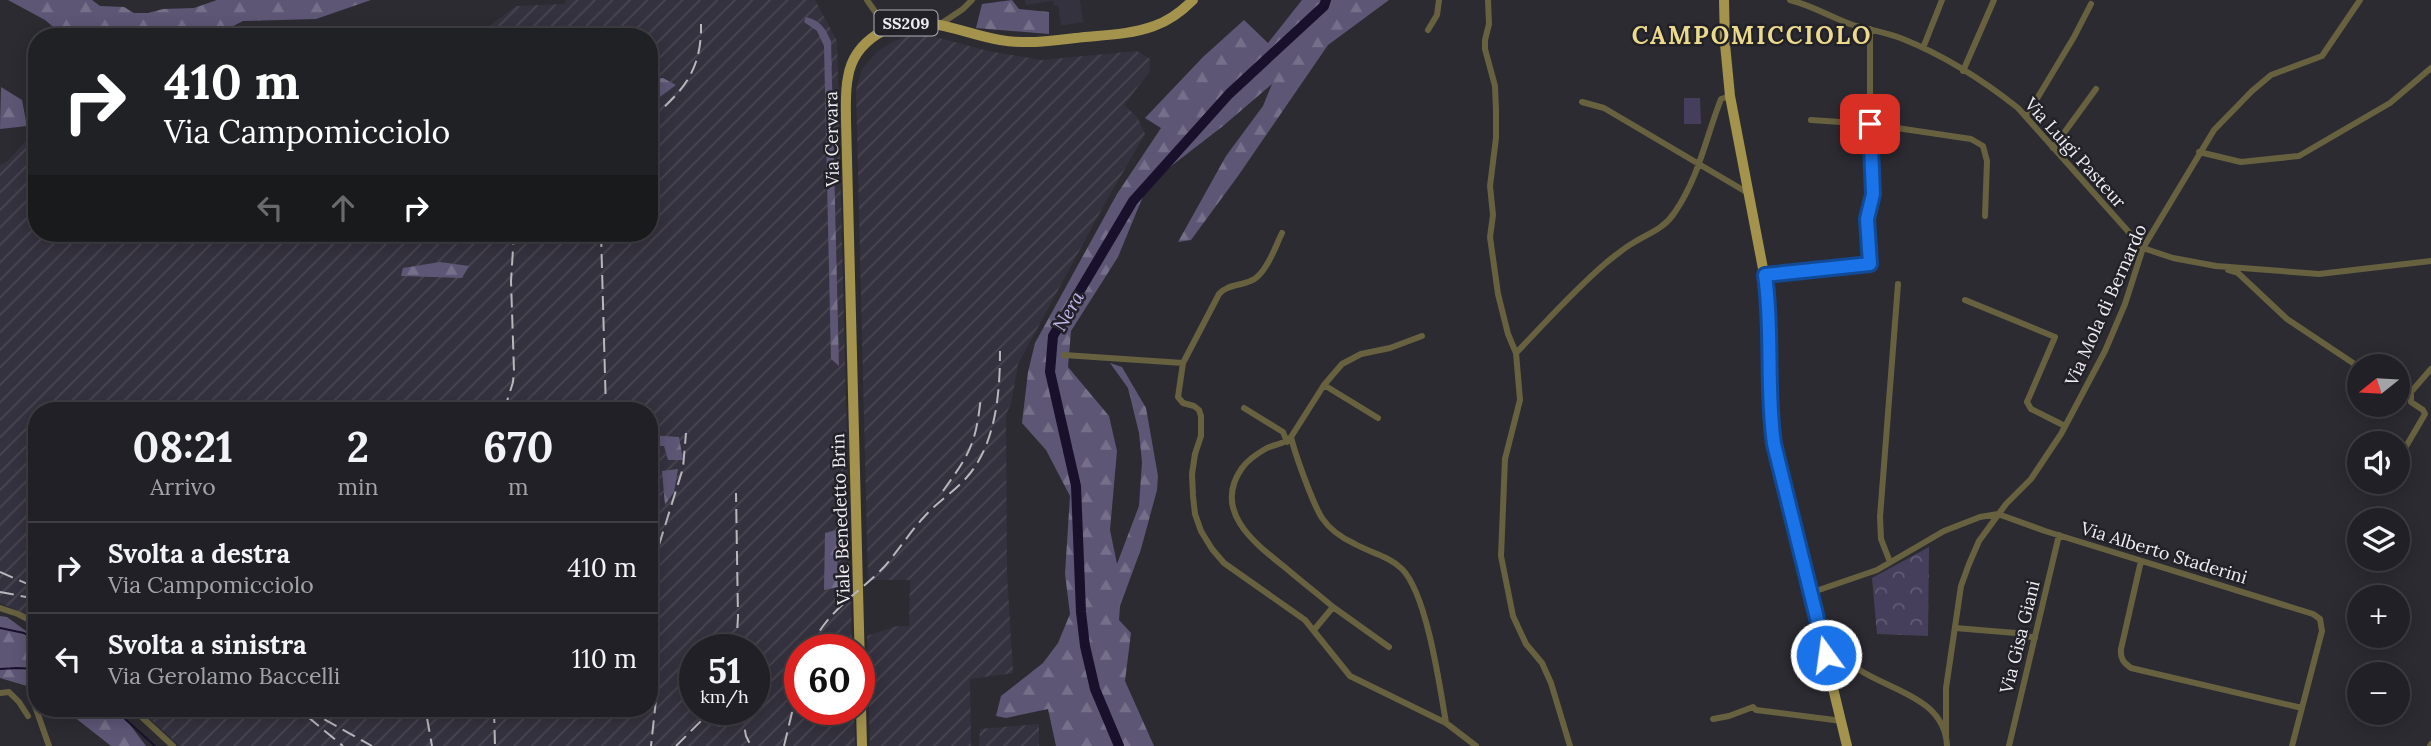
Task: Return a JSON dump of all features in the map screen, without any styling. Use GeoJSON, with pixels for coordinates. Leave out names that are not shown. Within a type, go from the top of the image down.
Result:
{"type":"FeatureCollection","features":[{"type":"Feature","properties":{"kind":"main road","name":"SS209"},"geometry":{"type":"LineString","coordinates":[[883,30],[906,22],[939,24],[1002,40],[1027,42],[1121,34],[1166,21],[1193,0]]}},
{"type":"Feature","properties":{"kind":"main road"},"geometry":{"type":"LineString","coordinates":[[1724,0],[1730,96],[1769,300],[1768,376],[1773,437],[1847,746]]}},
{"type":"Feature","properties":{"kind":"main road","name":"Via Cervara"},"geometry":{"type":"LineString","coordinates":[[851,292],[846,120],[848,76],[852,63],[865,44],[883,30]]}},
{"type":"Feature","properties":{"kind":"main road","name":"Viale Benedetto Brin"},"geometry":{"type":"LineString","coordinates":[[851,292],[862,746]]}},
{"type":"Feature","properties":{"kind":"street"},"geometry":{"type":"LineString","coordinates":[[867,0],[883,30]]}},
{"type":"Feature","properties":{"kind":"street"},"geometry":{"type":"LineString","coordinates":[[939,24],[972,0]]}},
{"type":"Feature","properties":{"kind":"street"},"geometry":{"type":"LineString","coordinates":[[1428,30],[1437,15],[1439,0]]}},
{"type":"Feature","properties":{"kind":"street"},"geometry":{"type":"LineString","coordinates":[[1488,0],[1489,24],[1485,49],[1495,86],[1496,110],[1496,138],[1490,186],[1493,215],[1490,237],[1498,294],[1508,334],[1516,353],[1520,400],[1506,459],[1501,555],[1513,616],[1526,644],[1542,663],[1551,683],[1570,746]]}},
{"type":"Feature","properties":{"kind":"street","name":"Via Luigi Pasteur"},"geometry":{"type":"LineString","coordinates":[[1790,0],[1827,12],[1853,25],[1900,38],[1923,48],[1998,92],[2026,117],[2143,248]]}},
{"type":"Feature","properties":{"kind":"street"},"geometry":{"type":"LineString","coordinates":[[1923,48],[1942,0]]}},
{"type":"Feature","properties":{"kind":"street"},"geometry":{"type":"LineString","coordinates":[[1963,71],[1994,0]]}},
{"type":"Feature","properties":{"kind":"street","name":"Via Mola di Bernardo"},"geometry":{"type":"LineString","coordinates":[[1947,746],[1946,688],[1961,586],[1979,541],[1998,514],[2031,479],[2065,426],[2105,351],[2125,304],[2143,248],[2199,152],[2225,118],[2271,75],[2322,56],[2360,0]]}},
{"type":"Feature","properties":{"kind":"street"},"geometry":{"type":"LineString","coordinates":[[2026,117],[2091,4]]}},
{"type":"Feature","properties":{"kind":"street"},"geometry":{"type":"LineString","coordinates":[[1765,275],[1870,264],[1867,219],[1873,194],[1870,29]]}},
{"type":"Feature","properties":{"kind":"street"},"geometry":{"type":"LineString","coordinates":[[2199,152],[2241,162],[2299,156],[2390,103],[2431,68]]}},
{"type":"Feature","properties":{"kind":"street"},"geometry":{"type":"LineString","coordinates":[[2053,148],[2096,89]]}},
{"type":"Feature","properties":{"kind":"street"},"geometry":{"type":"LineString","coordinates":[[1516,353],[1573,292],[1607,262],[1632,243],[1665,225],[1684,197],[1700,165],[1721,99],[1730,96]]}},
{"type":"Feature","properties":{"kind":"street"},"geometry":{"type":"LineString","coordinates":[[1582,102],[1604,108],[1749,194]]}},
{"type":"Feature","properties":{"kind":"street"},"geometry":{"type":"LineString","coordinates":[[1811,120],[1870,124],[1970,139],[1983,146],[1987,161],[1985,216]]}},
{"type":"Feature","properties":{"kind":"street"},"geometry":{"type":"LineString","coordinates":[[1282,233],[1260,275],[1223,289],[1219,294],[1184,363],[1178,397],[1183,403],[1194,406],[1201,416],[1201,436],[1192,474],[1195,514],[1200,531],[1224,563],[1293,609],[1314,630],[1350,676],[1446,723],[1476,746]]}},
{"type":"Feature","properties":{"kind":"street"},"geometry":{"type":"LineString","coordinates":[[2143,248],[2173,258],[2216,266],[2319,274],[2431,261]]}},
{"type":"Feature","properties":{"kind":"street"},"geometry":{"type":"LineString","coordinates":[[2216,266],[2238,273],[2287,318],[2347,359]]}},
{"type":"Feature","properties":{"kind":"street"},"geometry":{"type":"LineString","coordinates":[[1890,562],[1881,539],[1880,517],[1898,284]]}},
{"type":"Feature","properties":{"kind":"street"},"geometry":{"type":"LineString","coordinates":[[1965,300],[2055,337],[2027,402],[2031,409],[2065,426]]}},
{"type":"Feature","properties":{"kind":"street"},"geometry":{"type":"LineString","coordinates":[[1389,647],[1333,607],[1259,547],[1235,517],[1232,500],[1235,483],[1242,469],[1253,457],[1289,439],[1342,364],[1361,355],[1422,336]]}},
{"type":"Feature","properties":{"kind":"street"},"geometry":{"type":"LineString","coordinates":[[1064,355],[1184,363]]}},
{"type":"Feature","properties":{"kind":"street"},"geometry":{"type":"LineString","coordinates":[[2410,440],[2425,414],[2411,402],[2411,392],[2431,369]]}},
{"type":"Feature","properties":{"kind":"street"},"geometry":{"type":"LineString","coordinates":[[1324,386],[1378,418]]}},
{"type":"Feature","properties":{"kind":"street"},"geometry":{"type":"LineString","coordinates":[[1244,408],[1283,432],[1289,439],[1321,517],[1337,534],[1356,545],[1386,556],[1404,570],[1416,594],[1432,644],[1446,723]]}},
{"type":"Feature","properties":{"kind":"street"},"geometry":{"type":"LineString","coordinates":[[1810,593],[1877,570],[1944,531],[1979,517],[1998,514]]}},
{"type":"Feature","properties":{"kind":"street","name":"Via Alberto Staderini"},"geometry":{"type":"LineString","coordinates":[[1998,514],[2059,536],[2313,614],[2320,619],[2322,631],[2302,708]]}},
{"type":"Feature","properties":{"kind":"street","name":"Via Gisa Giani"},"geometry":{"type":"LineString","coordinates":[[2009,746],[2059,536]]}},
{"type":"Feature","properties":{"kind":"street"},"geometry":{"type":"LineString","coordinates":[[2141,561],[2121,649],[2120,656],[2124,663],[2132,668],[2302,708],[2292,746]]}},
{"type":"Feature","properties":{"kind":"street"},"geometry":{"type":"LineString","coordinates":[[1314,630],[1333,607]]}},
{"type":"Feature","properties":{"kind":"street"},"geometry":{"type":"LineString","coordinates":[[0,608],[28,619]]}},
{"type":"Feature","properties":{"kind":"street"},"geometry":{"type":"LineString","coordinates":[[1955,628],[2016,633],[2035,638]]}},
{"type":"Feature","properties":{"kind":"street"},"geometry":{"type":"LineString","coordinates":[[1822,637],[1830,641],[1848,663],[1860,671],[1927,705],[1940,722],[1946,737]]}},
{"type":"Feature","properties":{"kind":"street"},"geometry":{"type":"LineString","coordinates":[[0,692],[9,692],[28,716]]}},
{"type":"Feature","properties":{"kind":"street"},"geometry":{"type":"LineString","coordinates":[[1713,719],[1753,707],[1756,710],[1842,720]]}},
{"type":"Feature","properties":{"kind":"street"},"geometry":{"type":"LineString","coordinates":[[39,717],[49,746]]}},
{"type":"Feature","properties":{"kind":"street"},"geometry":{"type":"LineString","coordinates":[[142,717],[173,746]]}},
{"type":"Feature","properties":{"kind":"shaded area"},"geometry":{"type":"Polygon","coordinates":[[[566,0],[815,0],[837,41],[852,634],[784,634],[784,725],[854,725],[855,746],[180,746],[148,717],[658,717],[658,402],[28,402],[28,615],[0,603],[0,165],[8,161],[28,138],[28,242],[658,242],[658,28],[487,28],[516,6],[564,4],[566,0]]]}},
{"type":"Feature","properties":{"kind":"shaded area"},"geometry":{"type":"Polygon","coordinates":[[[1025,0],[1080,0],[1083,22],[1061,26],[1058,5],[1054,6],[1053,1],[1026,5],[1025,0]]]}},
{"type":"Feature","properties":{"kind":"shaded area"},"geometry":{"type":"Polygon","coordinates":[[[912,35],[928,35],[988,51],[1042,60],[1137,51],[1150,59],[1150,71],[1124,105],[1137,117],[1145,134],[1018,364],[1011,404],[1006,414],[1007,574],[1013,673],[970,679],[971,746],[870,746],[869,725],[875,725],[873,634],[897,626],[909,626],[910,580],[868,580],[856,90],[862,69],[878,51],[894,41],[912,35]]]}},
{"type":"Feature","properties":{"kind":"shaded area"},"geometry":{"type":"Polygon","coordinates":[[[1039,724],[1039,746],[979,746],[980,729],[1039,724]]]}},
{"type":"Feature","properties":{"kind":"green space"},"geometry":{"type":"Polygon","coordinates":[[[8,0],[92,0],[100,6],[124,7],[134,13],[148,13],[163,9],[194,8],[217,0],[371,0],[316,19],[243,21],[229,28],[54,28],[8,0]]]}},
{"type":"Feature","properties":{"kind":"green space"},"geometry":{"type":"Polygon","coordinates":[[[1012,0],[1019,9],[1049,12],[1049,34],[976,28],[982,4],[1012,0]]]}},
{"type":"Feature","properties":{"kind":"green space"},"geometry":{"type":"Polygon","coordinates":[[[1302,0],[1389,0],[1328,45],[1191,240],[1178,242],[1226,156],[1263,106],[1272,84],[1148,184],[1118,257],[1071,331],[1068,367],[1109,416],[1117,451],[1110,530],[1117,564],[1139,506],[1142,462],[1139,433],[1128,388],[1110,363],[1122,367],[1146,408],[1158,476],[1157,490],[1141,549],[1120,606],[1119,620],[1131,633],[1125,681],[1154,746],[1056,746],[1048,709],[1006,718],[996,716],[1001,696],[1043,663],[1058,643],[1070,614],[1065,574],[1070,496],[1046,450],[1022,423],[1028,372],[1035,343],[1117,194],[1161,128],[1145,118],[1203,57],[1244,20],[1268,43],[1302,0]]]}},
{"type":"Feature","properties":{"kind":"green space"},"geometry":{"type":"Polygon","coordinates":[[[806,17],[822,26],[831,41],[839,366],[831,359],[824,46],[817,31],[804,22],[806,17]]]}},
{"type":"Feature","properties":{"kind":"green space"},"geometry":{"type":"Polygon","coordinates":[[[663,78],[676,85],[658,98],[658,79],[663,78]]]}},
{"type":"Feature","properties":{"kind":"green space"},"geometry":{"type":"Polygon","coordinates":[[[1,87],[22,100],[27,126],[0,129],[1,87]]]}},
{"type":"Feature","properties":{"kind":"green space"},"geometry":{"type":"Polygon","coordinates":[[[1684,98],[1700,98],[1701,124],[1684,124],[1684,98]]]}},
{"type":"Feature","properties":{"kind":"green space"},"geometry":{"type":"Polygon","coordinates":[[[440,262],[469,266],[462,278],[401,276],[403,268],[440,262]]]}},
{"type":"Feature","properties":{"kind":"green space"},"geometry":{"type":"Polygon","coordinates":[[[658,436],[679,437],[683,460],[668,460],[664,446],[658,446],[658,436]]]}},
{"type":"Feature","properties":{"kind":"green space"},"geometry":{"type":"Polygon","coordinates":[[[678,469],[674,492],[665,505],[662,471],[678,469]]]}},
{"type":"Feature","properties":{"kind":"green space"},"geometry":{"type":"Polygon","coordinates":[[[836,530],[838,587],[824,590],[825,533],[836,530]]]}},
{"type":"Feature","properties":{"kind":"green space"},"geometry":{"type":"Polygon","coordinates":[[[1929,547],[1928,636],[1877,634],[1872,578],[1929,547]]]}},
{"type":"Feature","properties":{"kind":"green space"},"geometry":{"type":"Polygon","coordinates":[[[0,616],[7,617],[28,632],[28,686],[0,678],[0,616]]]}},
{"type":"Feature","properties":{"kind":"green space"},"geometry":{"type":"Polygon","coordinates":[[[74,717],[122,717],[146,746],[111,746],[74,717]]]}},
{"type":"Feature","properties":{"kind":"waterway","name":"Nera"},"geometry":{"type":"LineString","coordinates":[[1119,746],[1095,689],[1085,646],[1076,486],[1050,372],[1053,336],[1133,201],[1229,94],[1324,6],[1326,0]]}},
{"type":"Feature","properties":{"kind":"waterway"},"geometry":{"type":"LineString","coordinates":[[0,628],[28,635]]}},
{"type":"Feature","properties":{"kind":"waterway"},"geometry":{"type":"LineString","coordinates":[[0,669],[28,669]]}},
{"type":"Feature","properties":{"kind":"waterway"},"geometry":{"type":"LineString","coordinates":[[123,717],[155,746]]}},
{"type":"Feature","properties":{"kind":"railway"},"geometry":{"type":"LineString","coordinates":[[658,112],[681,89],[694,67],[701,24]]}},
{"type":"Feature","properties":{"kind":"railway"},"geometry":{"type":"LineString","coordinates":[[507,402],[514,371],[511,281],[513,242]]}},
{"type":"Feature","properties":{"kind":"railway"},"geometry":{"type":"LineString","coordinates":[[601,242],[606,402]]}},
{"type":"Feature","properties":{"kind":"railway"},"geometry":{"type":"LineString","coordinates":[[817,634],[833,614],[884,567],[924,517],[962,482],[977,464],[994,417],[1000,351]]}},
{"type":"Feature","properties":{"kind":"railway"},"geometry":{"type":"LineString","coordinates":[[943,491],[971,447],[981,396]]}},
{"type":"Feature","properties":{"kind":"railway"},"geometry":{"type":"LineString","coordinates":[[659,545],[683,468],[686,433]]}},
{"type":"Feature","properties":{"kind":"railway"},"geometry":{"type":"LineString","coordinates":[[736,493],[737,634]]}},
{"type":"Feature","properties":{"kind":"railway"},"geometry":{"type":"LineString","coordinates":[[0,572],[28,584]]}},
{"type":"Feature","properties":{"kind":"railway"},"geometry":{"type":"LineString","coordinates":[[0,592],[28,597]]}},
{"type":"Feature","properties":{"kind":"railway"},"geometry":{"type":"LineString","coordinates":[[308,717],[343,746]]}},
{"type":"Feature","properties":{"kind":"railway"},"geometry":{"type":"LineString","coordinates":[[320,717],[372,746]]}},
{"type":"Feature","properties":{"kind":"railway"},"geometry":{"type":"LineString","coordinates":[[494,717],[495,746]]}},
{"type":"Feature","properties":{"kind":"railway"},"geometry":{"type":"LineString","coordinates":[[651,746],[654,717]]}},
{"type":"Feature","properties":{"kind":"railway"},"geometry":{"type":"LineString","coordinates":[[427,718],[432,746]]}},
{"type":"Feature","properties":{"kind":"railway"},"geometry":{"type":"LineString","coordinates":[[676,746],[697,725]]}},
{"type":"Feature","properties":{"kind":"railway"},"geometry":{"type":"LineString","coordinates":[[744,725],[751,746]]}},
{"type":"Feature","properties":{"kind":"railway"},"geometry":{"type":"LineString","coordinates":[[784,746],[789,725]]}},
{"type":"Feature","properties":{"kind":"district","name":"CAMPOMICCIOLO"},"geometry":{"type":"Point","coordinates":[1752,36]}},
{"type":"Feature","properties":{"kind":"route"},"geometry":{"type":"LineString","coordinates":[[1826,655],[1774,444],[1769,411],[1769,300],[1765,275],[1870,264],[1867,219],[1873,194],[1870,124]]}}]}
